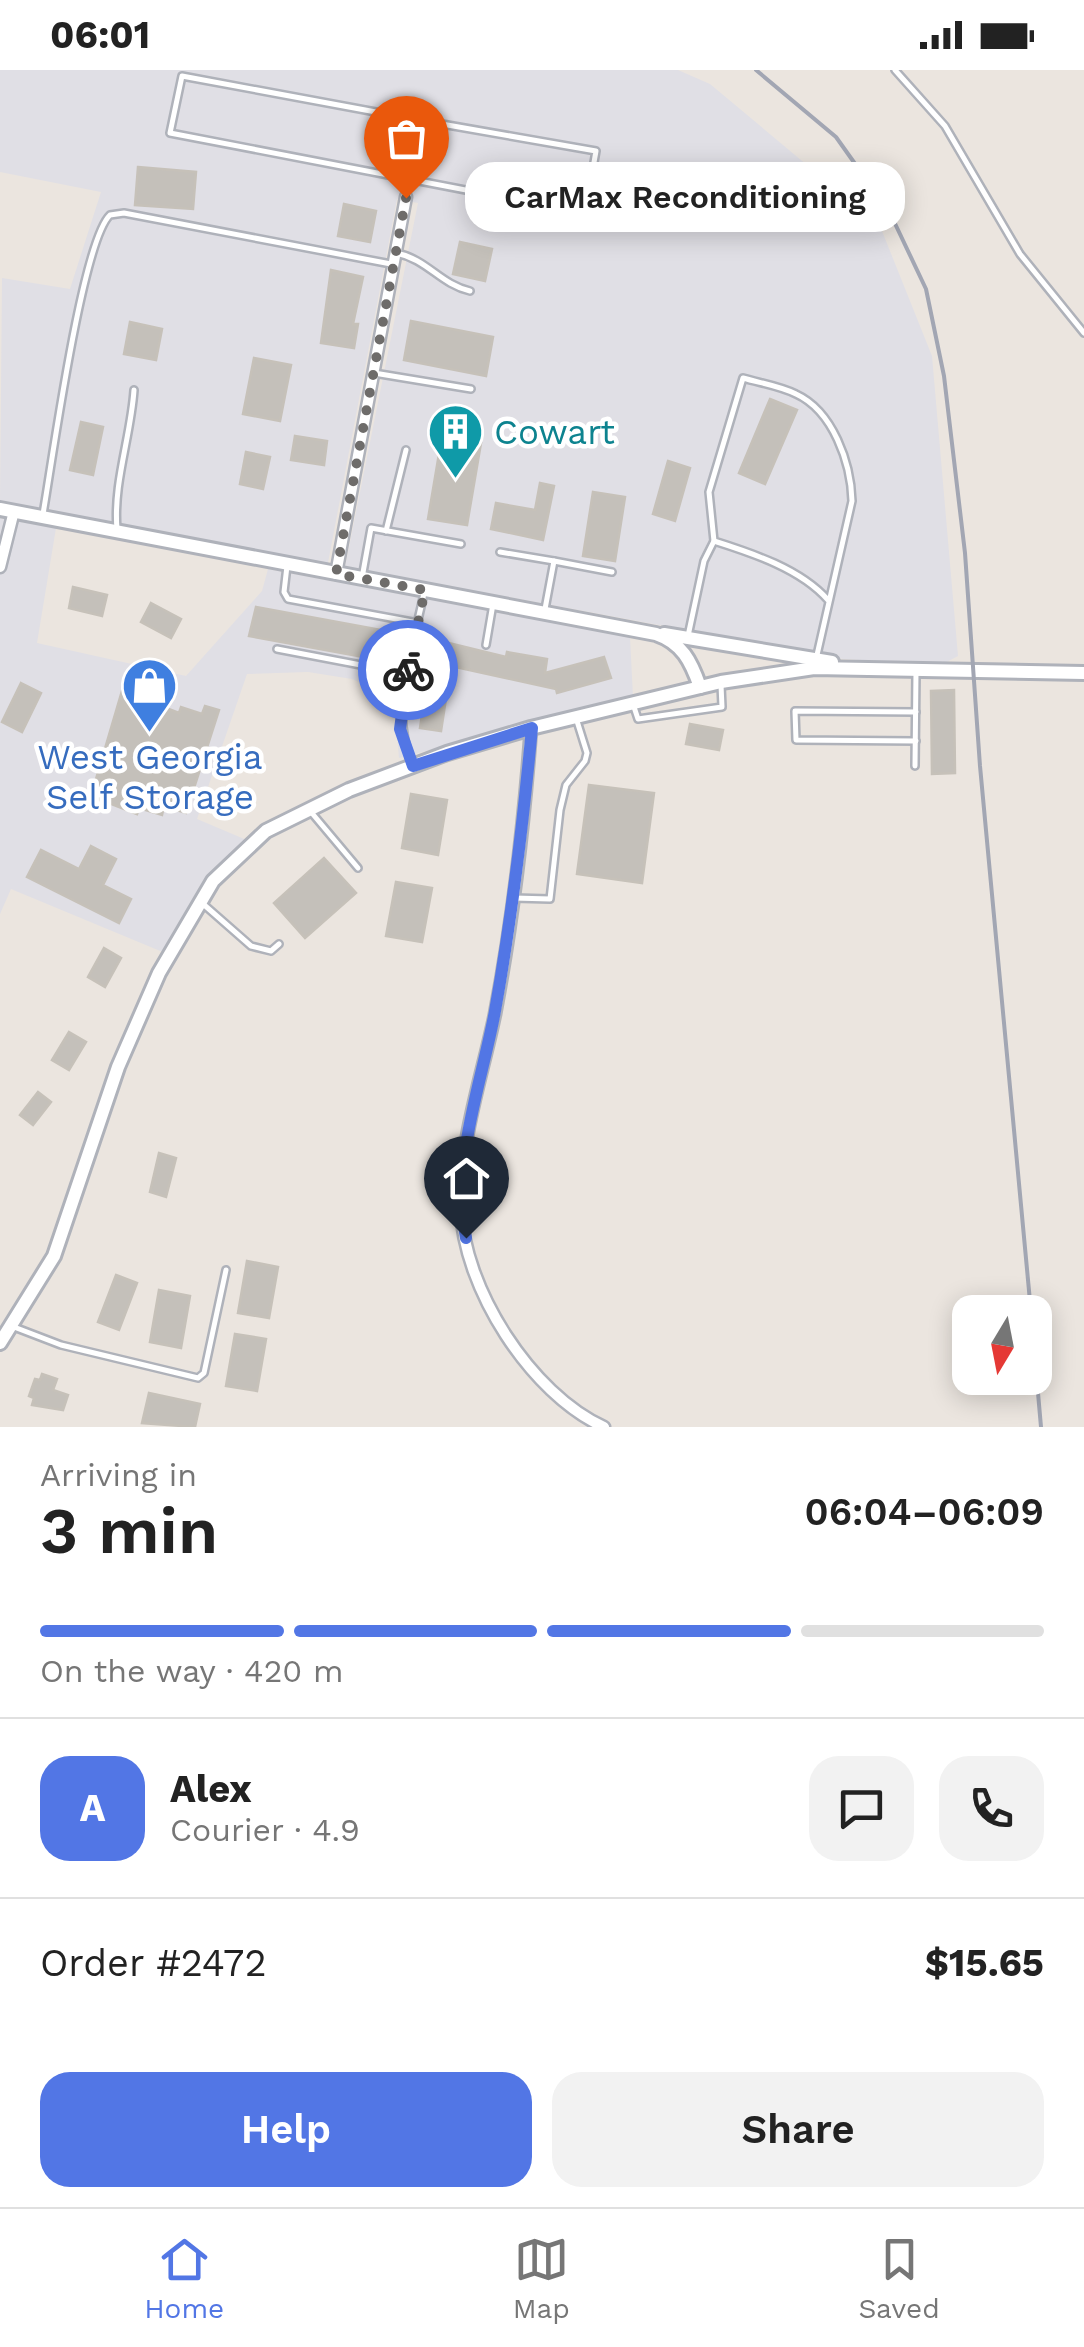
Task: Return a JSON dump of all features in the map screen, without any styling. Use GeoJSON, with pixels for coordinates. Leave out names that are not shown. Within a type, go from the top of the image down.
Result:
{"type":"FeatureCollection","features":[{"type":"Feature","properties":{"kind":"street"},"geometry":{"type":"LineString","coordinates":[[336,574],[406,198]]}},
{"type":"Feature","properties":{"kind":"street"},"geometry":{"type":"LineString","coordinates":[[0,567],[7,510],[656,634],[670,638],[685,654],[700,687]]}},
{"type":"Feature","properties":{"kind":"street"},"geometry":{"type":"LineString","coordinates":[[656,634],[688,636],[815,664],[1084,673]]}},
{"type":"Feature","properties":{"kind":"street"},"geometry":{"type":"LineString","coordinates":[[0,1342],[54,1256],[118,1067],[159,973],[213,882],[266,831],[413,766],[532,728],[721,682],[815,664]]}},
{"type":"Feature","properties":{"kind":"street"},"geometry":{"type":"LineString","coordinates":[[532,728],[514,898],[464,1153],[460,1210],[472,1268],[526,1363],[536,1378],[604,1427]]}},
{"type":"Feature","properties":{"kind":"lane"},"geometry":{"type":"LineString","coordinates":[[895,70],[944,126],[1020,254],[1084,333]]}},
{"type":"Feature","properties":{"kind":"lane"},"geometry":{"type":"LineString","coordinates":[[182,76],[419,120],[596,151],[585,212],[170,133],[182,76]]}},
{"type":"Feature","properties":{"kind":"lane"},"geometry":{"type":"LineString","coordinates":[[406,198],[419,120]]}},
{"type":"Feature","properties":{"kind":"lane"},"geometry":{"type":"LineString","coordinates":[[42,517],[78,312],[100,230],[110,215],[423,260],[448,284],[470,292]]}},
{"type":"Feature","properties":{"kind":"lane"},"geometry":{"type":"LineString","coordinates":[[374,373],[471,389]]}},
{"type":"Feature","properties":{"kind":"lane"},"geometry":{"type":"LineString","coordinates":[[685,654],[704,561],[714,540],[708,492],[743,378],[798,394],[817,411],[840,445],[851,477],[852,501],[815,664]]}},
{"type":"Feature","properties":{"kind":"lane"},"geometry":{"type":"LineString","coordinates":[[117,532],[118,491],[132,424],[134,390]]}},
{"type":"Feature","properties":{"kind":"lane"},"geometry":{"type":"LineString","coordinates":[[386,531],[406,450]]}},
{"type":"Feature","properties":{"kind":"lane"},"geometry":{"type":"LineString","coordinates":[[362,579],[371,528],[460,544]]}},
{"type":"Feature","properties":{"kind":"lane"},"geometry":{"type":"LineString","coordinates":[[714,540],[750,552],[816,586],[828,600]]}},
{"type":"Feature","properties":{"kind":"lane"},"geometry":{"type":"LineString","coordinates":[[500,552],[612,572]]}},
{"type":"Feature","properties":{"kind":"lane"},"geometry":{"type":"LineString","coordinates":[[544,612],[554,561]]}},
{"type":"Feature","properties":{"kind":"lane"},"geometry":{"type":"LineString","coordinates":[[287,565],[284,592],[288,599],[418,623]]}},
{"type":"Feature","properties":{"kind":"lane"},"geometry":{"type":"LineString","coordinates":[[413,766],[400,729],[425,590]]}},
{"type":"Feature","properties":{"kind":"lane"},"geometry":{"type":"LineString","coordinates":[[486,646],[493,603]]}},
{"type":"Feature","properties":{"kind":"lane"},"geometry":{"type":"LineString","coordinates":[[277,649],[408,674]]}},
{"type":"Feature","properties":{"kind":"lane"},"geometry":{"type":"LineString","coordinates":[[916,669],[916,766]]}},
{"type":"Feature","properties":{"kind":"lane"},"geometry":{"type":"LineString","coordinates":[[633,704],[638,720],[722,707],[721,682]]}},
{"type":"Feature","properties":{"kind":"lane"},"geometry":{"type":"LineString","coordinates":[[916,712],[796,711],[796,740],[916,741]]}},
{"type":"Feature","properties":{"kind":"lane"},"geometry":{"type":"LineString","coordinates":[[514,898],[550,899],[566,786],[587,753],[576,718]]}},
{"type":"Feature","properties":{"kind":"lane"},"geometry":{"type":"LineString","coordinates":[[310,810],[358,868]]}},
{"type":"Feature","properties":{"kind":"lane"},"geometry":{"type":"LineString","coordinates":[[202,903],[251,946],[271,951],[279,944]]}},
{"type":"Feature","properties":{"kind":"lane"},"geometry":{"type":"LineString","coordinates":[[12,1326],[61,1345],[198,1378],[204,1374],[226,1270]]}},
{"type":"Feature","properties":{"kind":"shaded area"},"geometry":{"type":"Polygon","coordinates":[[[0,70],[678,70],[710,84],[880,226],[932,356],[958,656],[941,665],[843,659],[345,567],[418,203],[397,199],[327,568],[0,502],[2,278],[70,289],[101,192],[0,172],[0,70]]]}},
{"type":"Feature","properties":{"kind":"shaded area"},"geometry":{"type":"Polygon","coordinates":[[[0,518],[56,528],[37,643],[186,676],[262,591],[268,569],[630,637],[633,697],[399,758],[395,713],[381,692],[352,679],[308,672],[247,674],[197,819],[249,841],[165,953],[11,889],[0,914],[0,518]]]}},
{"type":"Feature","properties":{"kind":"building"},"geometry":{"type":"Polygon","coordinates":[[[138,167],[196,172],[193,209],[135,205],[138,167]]]}},
{"type":"Feature","properties":{"kind":"building"},"geometry":{"type":"Polygon","coordinates":[[[344,204],[376,211],[370,242],[338,236],[344,204]]]}},
{"type":"Feature","properties":{"kind":"building"},"geometry":{"type":"Polygon","coordinates":[[[460,242],[492,249],[485,281],[453,274],[460,242]]]}},
{"type":"Feature","properties":{"kind":"building"},"geometry":{"type":"Polygon","coordinates":[[[331,270],[363,277],[353,324],[358,324],[354,348],[321,343],[331,270]]]}},
{"type":"Feature","properties":{"kind":"building"},"geometry":{"type":"Polygon","coordinates":[[[411,321],[493,337],[486,376],[404,360],[411,321]]]}},
{"type":"Feature","properties":{"kind":"building"},"geometry":{"type":"Polygon","coordinates":[[[130,322],[162,329],[156,360],[124,354],[130,322]]]}},
{"type":"Feature","properties":{"kind":"building"},"geometry":{"type":"Polygon","coordinates":[[[254,358],[291,365],[280,421],[243,414],[254,358]]]}},
{"type":"Feature","properties":{"kind":"building"},"geometry":{"type":"Polygon","coordinates":[[[770,399],[797,410],[765,484],[739,473],[770,399]]]}},
{"type":"Feature","properties":{"kind":"building"},"geometry":{"type":"Polygon","coordinates":[[[81,422],[103,427],[93,475],[70,470],[81,422]]]}},
{"type":"Feature","properties":{"kind":"building"},"geometry":{"type":"Polygon","coordinates":[[[295,436],[327,441],[324,465],[291,460],[295,436]]]}},
{"type":"Feature","properties":{"kind":"building","name":"Cowart"},"geometry":{"type":"Polygon","coordinates":[[[442,436],[481,443],[467,525],[428,519],[442,436]]]}},
{"type":"Feature","properties":{"kind":"building"},"geometry":{"type":"Polygon","coordinates":[[[246,452],[270,457],[263,489],[240,484],[246,452]]]}},
{"type":"Feature","properties":{"kind":"building"},"geometry":{"type":"Polygon","coordinates":[[[668,461],[690,468],[675,521],[653,514],[668,461]]]}},
{"type":"Feature","properties":{"kind":"building"},"geometry":{"type":"Polygon","coordinates":[[[540,483],[554,486],[543,540],[491,529],[496,503],[535,510],[540,483]]]}},
{"type":"Feature","properties":{"kind":"building"},"geometry":{"type":"Polygon","coordinates":[[[593,492],[625,497],[615,561],[583,556],[593,492]]]}},
{"type":"Feature","properties":{"kind":"building"},"geometry":{"type":"Polygon","coordinates":[[[73,587],[107,595],[102,616],[69,608],[73,587]]]}},
{"type":"Feature","properties":{"kind":"building"},"geometry":{"type":"Polygon","coordinates":[[[151,603],[181,619],[171,638],[141,622],[151,603]]]}},
{"type":"Feature","properties":{"kind":"building"},"geometry":{"type":"Polygon","coordinates":[[[256,607],[408,635],[402,664],[249,636],[256,607]]]}},
{"type":"Feature","properties":{"kind":"building"},"geometry":{"type":"Polygon","coordinates":[[[420,636],[506,657],[507,652],[547,659],[545,673],[604,657],[611,678],[557,693],[556,689],[451,666],[441,731],[420,728],[428,675],[414,672],[420,636]]]}},
{"type":"Feature","properties":{"kind":"building"},"geometry":{"type":"Polygon","coordinates":[[[21,683],[41,693],[22,732],[2,722],[21,683]]]}},
{"type":"Feature","properties":{"kind":"building"},"geometry":{"type":"Polygon","coordinates":[[[954,690],[955,773],[932,774],[931,691],[954,690]]]}},
{"type":"Feature","properties":{"kind":"building"},"geometry":{"type":"Polygon","coordinates":[[[122,691],[179,713],[181,707],[202,714],[205,706],[219,710],[186,813],[164,806],[162,815],[139,808],[137,814],[91,796],[122,691]]]}},
{"type":"Feature","properties":{"kind":"building"},"geometry":{"type":"Polygon","coordinates":[[[690,724],[723,730],[719,750],[686,744],[690,724]]]}},
{"type":"Feature","properties":{"kind":"building"},"geometry":{"type":"Polygon","coordinates":[[[589,785],[654,793],[642,883],[577,874],[589,785]]]}},
{"type":"Feature","properties":{"kind":"building"},"geometry":{"type":"Polygon","coordinates":[[[411,794],[447,800],[438,855],[402,848],[411,794]]]}},
{"type":"Feature","properties":{"kind":"building"},"geometry":{"type":"Polygon","coordinates":[[[91,846],[116,859],[103,885],[131,899],[119,923],[27,877],[41,850],[79,869],[91,846]]]}},
{"type":"Feature","properties":{"kind":"building"},"geometry":{"type":"Polygon","coordinates":[[[324,858],[356,893],[305,938],[274,903],[324,858]]]}},
{"type":"Feature","properties":{"kind":"building"},"geometry":{"type":"Polygon","coordinates":[[[396,882],[432,888],[422,942],[386,936],[396,882]]]}},
{"type":"Feature","properties":{"kind":"building"},"geometry":{"type":"Polygon","coordinates":[[[104,948],[121,958],[105,987],[88,977],[104,948]]]}},
{"type":"Feature","properties":{"kind":"building"},"geometry":{"type":"Polygon","coordinates":[[[69,1032],[86,1042],[69,1070],[52,1060],[69,1032]]]}},
{"type":"Feature","properties":{"kind":"building"},"geometry":{"type":"Polygon","coordinates":[[[38,1092],[51,1102],[33,1125],[20,1115],[38,1092]]]}},
{"type":"Feature","properties":{"kind":"building"},"geometry":{"type":"Polygon","coordinates":[[[159,1153],[176,1158],[166,1197],[150,1192],[159,1153]]]}},
{"type":"Feature","properties":{"kind":"building"},"geometry":{"type":"Polygon","coordinates":[[[247,1261],[278,1267],[269,1318],[238,1313],[247,1261]]]}},
{"type":"Feature","properties":{"kind":"building"},"geometry":{"type":"Polygon","coordinates":[[[116,1275],[137,1283],[119,1330],[98,1322],[116,1275]]]}},
{"type":"Feature","properties":{"kind":"building"},"geometry":{"type":"Polygon","coordinates":[[[159,1290],[190,1296],[181,1348],[150,1342],[159,1290]]]}},
{"type":"Feature","properties":{"kind":"building"},"geometry":{"type":"Polygon","coordinates":[[[235,1334],[266,1339],[257,1391],[226,1386],[235,1334]]]}},
{"type":"Feature","properties":{"kind":"building"},"geometry":{"type":"Polygon","coordinates":[[[42,1374],[57,1379],[53,1390],[68,1395],[63,1410],[32,1405],[34,1398],[29,1396],[35,1379],[40,1380],[42,1374]]]}},
{"type":"Feature","properties":{"kind":"building"},"geometry":{"type":"Polygon","coordinates":[[[149,1393],[200,1404],[195,1427],[142,1423],[149,1393]]]}},
{"type":"Feature","properties":{"kind":"railway"},"geometry":{"type":"LineString","coordinates":[[756,70],[836,137],[890,213],[926,289],[944,376],[965,553],[980,766],[1029,1295]]}},
{"type":"Feature","properties":{"kind":"railway"},"geometry":{"type":"LineString","coordinates":[[1038,1395],[1041,1427]]}},
{"type":"Feature","properties":{"kind":"way so far"},"geometry":{"type":"LineString","coordinates":[[406,198],[336,574],[425,590],[408,670]]}},
{"type":"Feature","properties":{"kind":"place","name":"CarMax Reconditioning"},"geometry":{"type":"Point","coordinates":[406,198]}},
{"type":"Feature","properties":{"kind":"place","name":"Cowart"},"geometry":{"type":"Point","coordinates":[455,481]}},
{"type":"Feature","properties":{"kind":"place","name":"West Georgia Self Storage"},"geometry":{"type":"Point","coordinates":[150,735]}},
{"type":"Feature","properties":{"kind":"route"},"geometry":{"type":"LineString","coordinates":[[408,670],[400,729],[413,766],[532,728],[521,856],[494,1014],[464,1153],[460,1210],[466,1238]]}}]}
